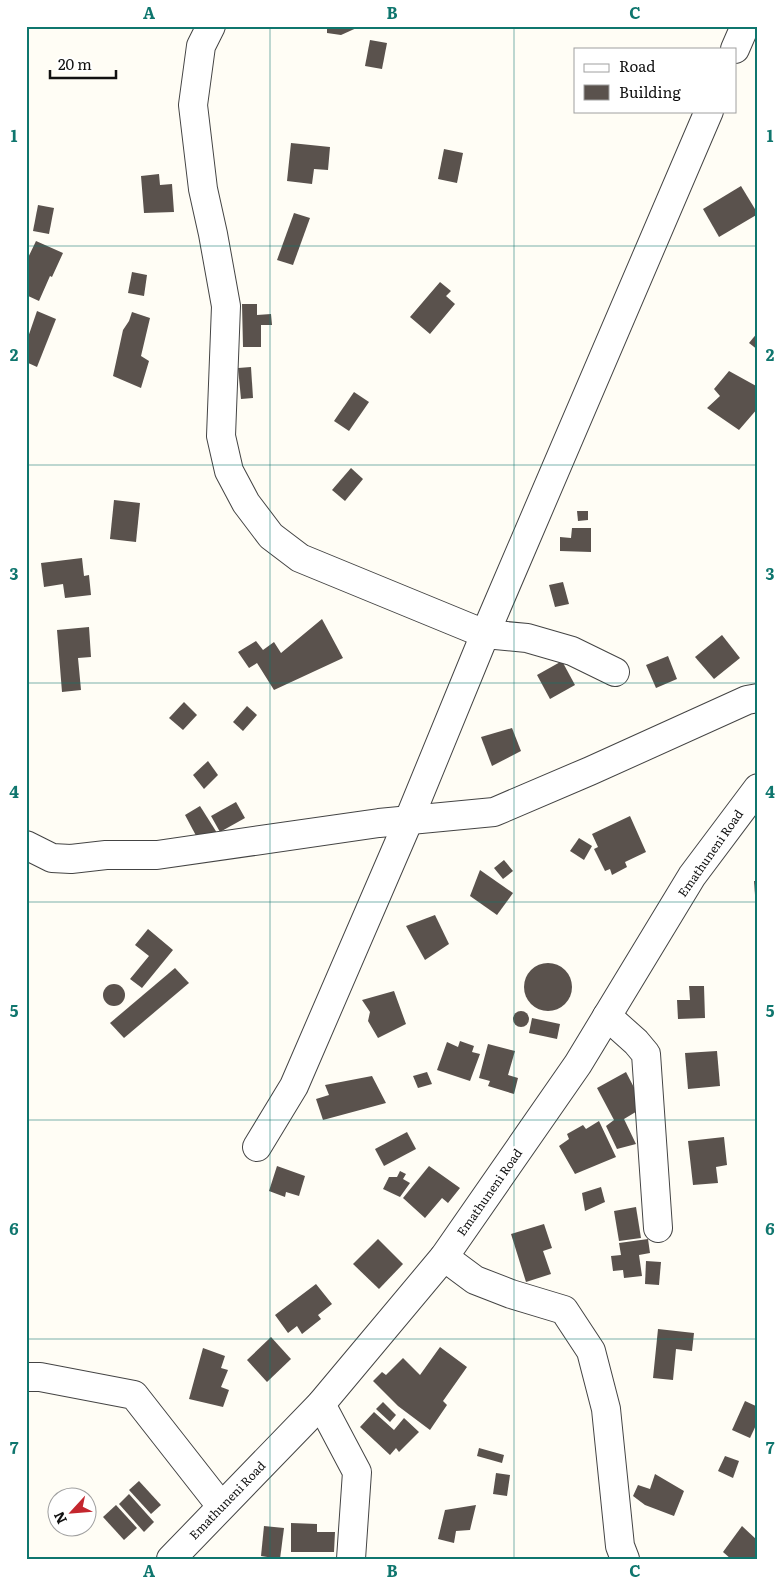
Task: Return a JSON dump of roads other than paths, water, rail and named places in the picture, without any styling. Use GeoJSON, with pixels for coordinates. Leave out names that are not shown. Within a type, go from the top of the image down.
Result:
{"type":"FeatureCollection","features":[{"type":"Feature","properties":{"kind":"street"},"geometry":{"type":"LineString","coordinates":[[211,26],[201,46],[193,105],[203,189],[226,306],[221,436],[229,471],[246,503],[271,536],[300,558],[485,634],[527,638],[545,643],[572,651],[615,672]]}},
{"type":"Feature","properties":{"kind":"street"},"geometry":{"type":"LineString","coordinates":[[735,48],[745,26]]}},
{"type":"Feature","properties":{"kind":"street"},"geometry":{"type":"LineString","coordinates":[[257,1148],[294,1086],[409,820],[485,634],[709,112]]}},
{"type":"Feature","properties":{"kind":"street"},"geometry":{"type":"LineString","coordinates":[[26,845],[52,858],[71,859],[106,855],[157,856],[409,820],[494,812],[747,700],[758,698]]}},
{"type":"Feature","properties":{"kind":"street","name":"Emathuneni Road"},"geometry":{"type":"LineString","coordinates":[[171,1559],[321,1404],[444,1257],[578,1064],[692,876],[758,788]]}},
{"type":"Feature","properties":{"kind":"street"},"geometry":{"type":"LineString","coordinates":[[607,1016],[636,1042],[646,1054],[658,1228]]}},
{"type":"Feature","properties":{"kind":"street"},"geometry":{"type":"LineString","coordinates":[[444,1257],[476,1280],[511,1294],[564,1310],[591,1351],[606,1409],[620,1546],[625,1559]]}},
{"type":"Feature","properties":{"kind":"street"},"geometry":{"type":"LineString","coordinates":[[26,1377],[40,1377],[134,1395],[221,1506]]}},
{"type":"Feature","properties":{"kind":"street"},"geometry":{"type":"LineString","coordinates":[[321,1404],[357,1472],[351,1559]]}}]}
